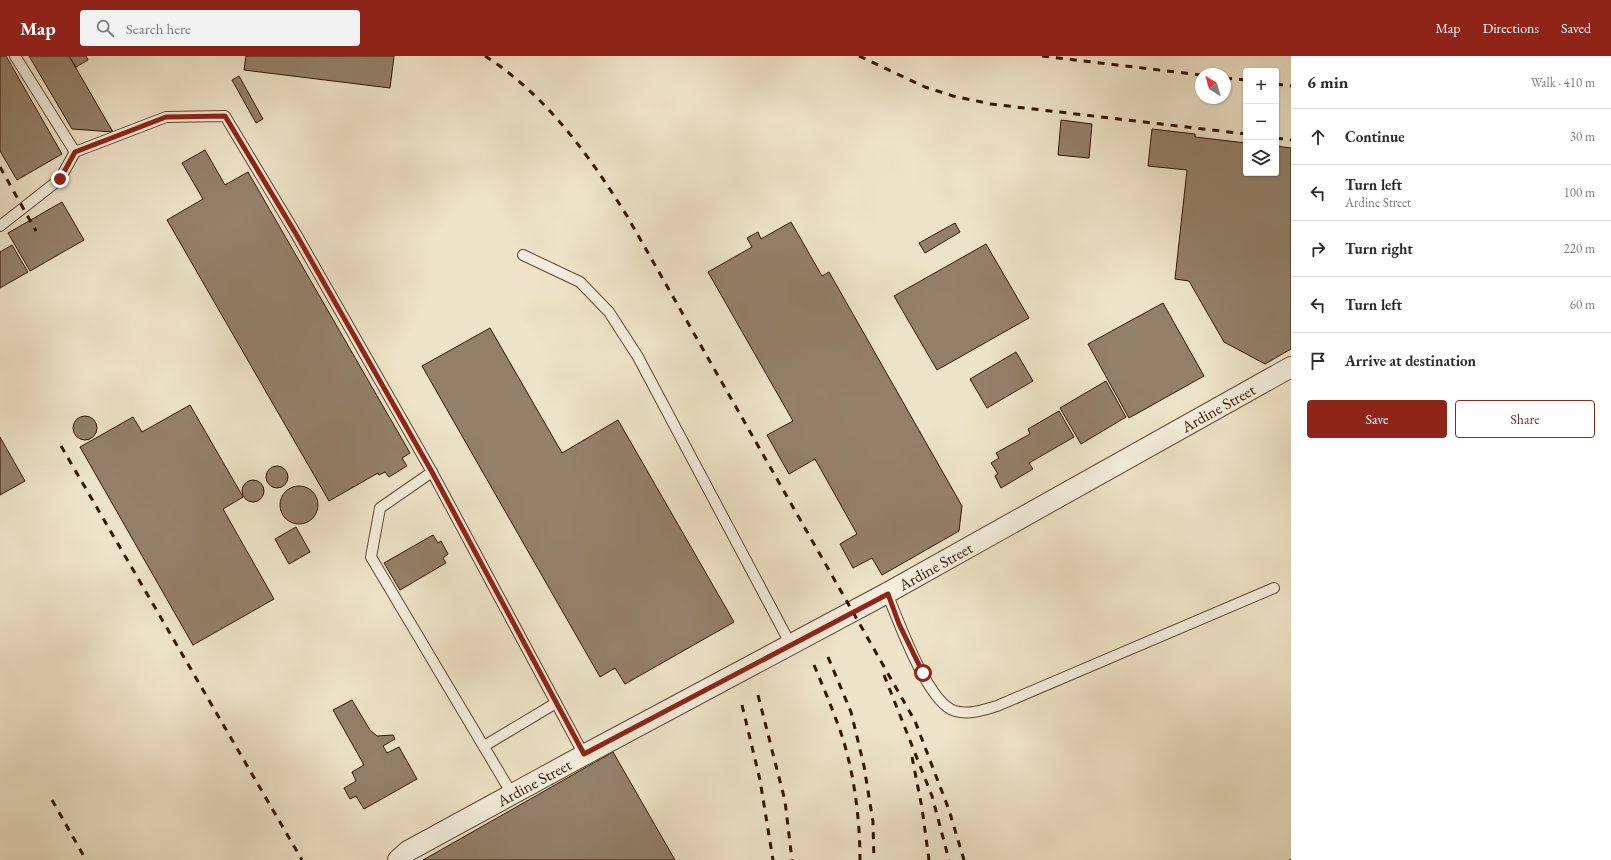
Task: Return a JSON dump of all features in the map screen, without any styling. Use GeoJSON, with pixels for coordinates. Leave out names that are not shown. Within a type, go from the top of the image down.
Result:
{"type":"FeatureCollection","features":[{"type":"Feature","properties":{"kind":"street","name":"Ardine Street"},"geometry":{"type":"LineString","coordinates":[[403,856],[584,754],[792,645],[853,611],[888,594],[1291,367]]}},
{"type":"Feature","properties":{"kind":"lane"},"geometry":{"type":"LineString","coordinates":[[15,56],[75,152]]}},
{"type":"Feature","properties":{"kind":"lane"},"geometry":{"type":"LineString","coordinates":[[0,226],[60,179],[75,152],[166,117],[225,116],[296,234],[432,472],[584,754]]}},
{"type":"Feature","properties":{"kind":"lane"},"geometry":{"type":"LineString","coordinates":[[523,255],[580,282],[609,312],[638,357],[792,645]]}},
{"type":"Feature","properties":{"kind":"lane"},"geometry":{"type":"LineString","coordinates":[[432,472],[380,508],[371,557],[512,794]]}},
{"type":"Feature","properties":{"kind":"lane"},"geometry":{"type":"LineString","coordinates":[[888,594],[905,637],[932,690],[940,702],[954,711],[972,713],[997,706],[1274,588]]}},
{"type":"Feature","properties":{"kind":"lane"},"geometry":{"type":"LineString","coordinates":[[484,746],[556,703]]}},
{"type":"Feature","properties":{"kind":"building"},"geometry":{"type":"Polygon","coordinates":[[[0,56],[6,56],[62,154],[17,180],[0,151],[0,56]]]}},
{"type":"Feature","properties":{"kind":"building"},"geometry":{"type":"Polygon","coordinates":[[[29,56],[69,56],[113,132],[72,129],[29,56]]]}},
{"type":"Feature","properties":{"kind":"building"},"geometry":{"type":"Polygon","coordinates":[[[69,56],[86,56],[88,60],[76,67],[69,56]]]}},
{"type":"Feature","properties":{"kind":"building"},"geometry":{"type":"Polygon","coordinates":[[[246,56],[394,56],[390,88],[244,70],[246,56]]]}},
{"type":"Feature","properties":{"kind":"building"},"geometry":{"type":"Polygon","coordinates":[[[239,76],[263,119],[256,123],[232,80],[239,76]]]}},
{"type":"Feature","properties":{"kind":"building"},"geometry":{"type":"Polygon","coordinates":[[[1061,120],[1092,124],[1089,158],[1058,155],[1061,120]]]}},
{"type":"Feature","properties":{"kind":"building"},"geometry":{"type":"Polygon","coordinates":[[[1152,129],[1195,134],[1195,137],[1243,143],[1243,176],[1279,176],[1279,146],[1291,148],[1291,349],[1265,364],[1224,342],[1189,281],[1175,279],[1187,170],[1148,166],[1152,129]]]}},
{"type":"Feature","properties":{"kind":"building"},"geometry":{"type":"Polygon","coordinates":[[[205,150],[225,185],[248,172],[410,453],[402,458],[407,466],[389,477],[385,472],[379,475],[378,473],[329,501],[167,220],[203,199],[182,163],[205,150]]]}},
{"type":"Feature","properties":{"kind":"building"},"geometry":{"type":"Polygon","coordinates":[[[62,202],[84,240],[30,271],[8,233],[62,202]]]}},
{"type":"Feature","properties":{"kind":"building"},"geometry":{"type":"Polygon","coordinates":[[[791,222],[822,276],[829,272],[962,506],[959,531],[882,575],[872,558],[853,568],[840,544],[857,534],[815,459],[789,474],[767,435],[793,421],[708,272],[752,247],[747,238],[758,232],[761,239],[791,222]]]}},
{"type":"Feature","properties":{"kind":"building"},"geometry":{"type":"Polygon","coordinates":[[[955,223],[960,232],[925,253],[919,243],[955,223]]]}},
{"type":"Feature","properties":{"kind":"building"},"geometry":{"type":"Polygon","coordinates":[[[986,244],[1029,318],[937,370],[894,296],[986,244]]]}},
{"type":"Feature","properties":{"kind":"building"},"geometry":{"type":"Polygon","coordinates":[[[12,245],[28,272],[0,288],[0,252],[12,245]]]}},
{"type":"Feature","properties":{"kind":"building"},"geometry":{"type":"Polygon","coordinates":[[[1163,303],[1204,376],[1129,418],[1088,344],[1163,303]]]}},
{"type":"Feature","properties":{"kind":"building"},"geometry":{"type":"Polygon","coordinates":[[[490,328],[562,453],[618,420],[734,622],[625,684],[615,668],[600,677],[422,366],[490,328]]]}},
{"type":"Feature","properties":{"kind":"building"},"geometry":{"type":"Polygon","coordinates":[[[1016,352],[1033,381],[987,408],[970,379],[1016,352]]]}},
{"type":"Feature","properties":{"kind":"building"},"geometry":{"type":"Polygon","coordinates":[[[1106,381],[1126,417],[1081,444],[1060,408],[1106,381]]]}},
{"type":"Feature","properties":{"kind":"building"},"geometry":{"type":"Polygon","coordinates":[[[190,405],[243,497],[223,509],[274,599],[193,645],[80,447],[133,417],[142,432],[190,405]]]}},
{"type":"Feature","properties":{"kind":"building"},"geometry":{"type":"Polygon","coordinates":[[[1059,411],[1074,437],[1029,463],[1033,469],[1001,488],[995,476],[998,474],[991,463],[999,458],[996,453],[1030,434],[1028,429],[1059,411]]]}},
{"type":"Feature","properties":{"kind":"building"},"geometry":{"type":"Polygon","coordinates":[[[80,416],[90,416],[97,423],[97,433],[90,440],[80,440],[73,433],[73,423],[80,416]]]}},
{"type":"Feature","properties":{"kind":"building"},"geometry":{"type":"Polygon","coordinates":[[[0,437],[25,481],[0,495],[0,437]]]}},
{"type":"Feature","properties":{"kind":"building"},"geometry":{"type":"Polygon","coordinates":[[[277,466],[281,467],[287,473],[287,481],[281,487],[277,488],[273,487],[267,481],[266,477],[267,473],[273,467],[277,466]]]}},
{"type":"Feature","properties":{"kind":"building"},"geometry":{"type":"Polygon","coordinates":[[[253,480],[257,481],[263,487],[263,495],[257,501],[253,502],[249,501],[243,495],[242,491],[243,487],[249,481],[253,480]]]}},
{"type":"Feature","properties":{"kind":"building"},"geometry":{"type":"Polygon","coordinates":[[[299,486],[309,489],[315,495],[318,505],[315,515],[309,521],[299,524],[289,521],[283,515],[280,505],[283,495],[289,489],[299,486]]]}},
{"type":"Feature","properties":{"kind":"building"},"geometry":{"type":"Polygon","coordinates":[[[296,527],[310,552],[289,564],[275,539],[296,527]]]}},
{"type":"Feature","properties":{"kind":"building"},"geometry":{"type":"Polygon","coordinates":[[[433,535],[438,543],[441,541],[448,554],[443,558],[446,563],[400,590],[384,563],[433,535]]]}},
{"type":"Feature","properties":{"kind":"building"},"geometry":{"type":"Polygon","coordinates":[[[352,700],[370,730],[377,736],[393,735],[395,739],[383,746],[387,753],[399,747],[417,779],[364,809],[356,796],[350,799],[344,788],[356,781],[352,772],[364,765],[333,710],[352,700]]]}},
{"type":"Feature","properties":{"kind":"building"},"geometry":{"type":"Polygon","coordinates":[[[613,752],[675,860],[423,860],[613,752]]]}},
{"type":"Feature","properties":{"kind":"railway"},"geometry":{"type":"LineString","coordinates":[[485,56],[528,89],[565,128],[597,171],[627,216],[915,721],[949,810],[964,860]]}},
{"type":"Feature","properties":{"kind":"railway"},"geometry":{"type":"LineString","coordinates":[[859,56],[925,87],[953,96],[991,104],[1243,134]]}},
{"type":"Feature","properties":{"kind":"railway"},"geometry":{"type":"LineString","coordinates":[[1042,56],[1195,74]]}},
{"type":"Feature","properties":{"kind":"railway"},"geometry":{"type":"LineString","coordinates":[[1231,79],[1243,80]]}},
{"type":"Feature","properties":{"kind":"railway"},"geometry":{"type":"LineString","coordinates":[[1279,84],[1291,86]]}},
{"type":"Feature","properties":{"kind":"railway"},"geometry":{"type":"LineString","coordinates":[[1279,138],[1291,140]]}},
{"type":"Feature","properties":{"kind":"railway"},"geometry":{"type":"LineString","coordinates":[[0,167],[36,231]]}},
{"type":"Feature","properties":{"kind":"railway"},"geometry":{"type":"LineString","coordinates":[[61,446],[302,860]]}},
{"type":"Feature","properties":{"kind":"railway"},"geometry":{"type":"LineString","coordinates":[[828,657],[851,712],[864,766],[873,822],[874,860]]}},
{"type":"Feature","properties":{"kind":"railway"},"geometry":{"type":"LineString","coordinates":[[814,665],[843,738],[857,808],[860,860]]}},
{"type":"Feature","properties":{"kind":"railway"},"geometry":{"type":"LineString","coordinates":[[884,675],[932,796],[949,860]]}},
{"type":"Feature","properties":{"kind":"railway"},"geometry":{"type":"LineString","coordinates":[[758,695],[785,801],[792,860]]}},
{"type":"Feature","properties":{"kind":"railway"},"geometry":{"type":"LineString","coordinates":[[742,705],[760,780],[773,860]]}},
{"type":"Feature","properties":{"kind":"railway"},"geometry":{"type":"LineString","coordinates":[[912,757],[922,808],[929,860]]}},
{"type":"Feature","properties":{"kind":"railway"},"geometry":{"type":"LineString","coordinates":[[52,800],[86,860]]}},
{"type":"Feature","properties":{"kind":"route"},"geometry":{"type":"LineString","coordinates":[[60,179],[75,152],[166,117],[225,116],[296,234],[432,472],[584,754],[792,645],[853,611],[888,594],[899,624],[923,673]]}}]}
